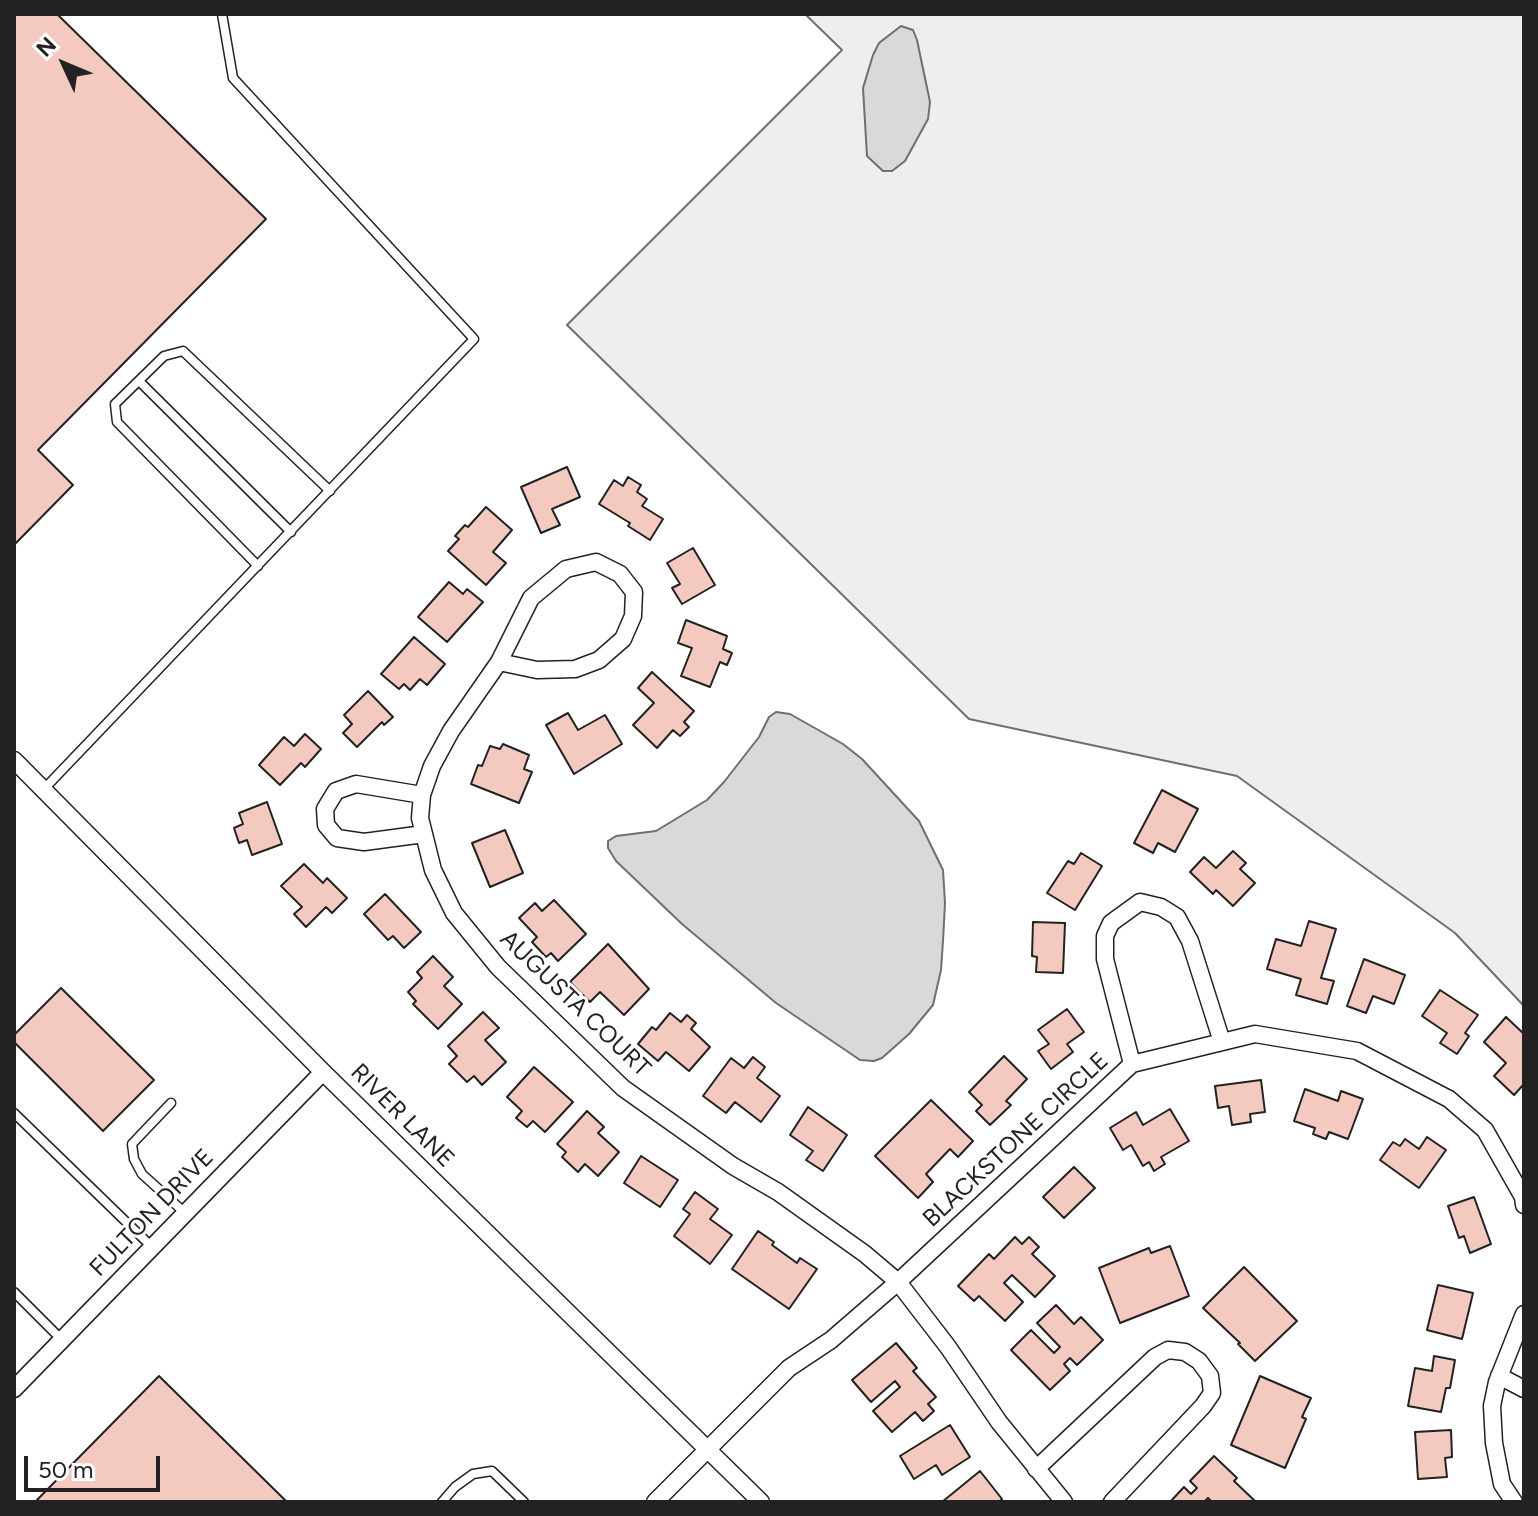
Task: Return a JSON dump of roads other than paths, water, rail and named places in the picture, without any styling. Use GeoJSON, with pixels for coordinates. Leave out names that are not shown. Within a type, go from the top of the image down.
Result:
{"type":"FeatureCollection","features":[{"type":"Feature","properties":{"kind":"street","name":"AUGUSTA COURT"},"geometry":{"type":"LineString","coordinates":[[499,662],[537,670],[575,669],[599,660],[623,639],[633,616],[634,592],[620,574],[596,562],[566,569],[531,598],[499,662],[451,731],[432,766],[422,795],[420,818],[433,870],[454,913],[498,967],[623,1088],[733,1166],[778,1192],[865,1254],[898,1282]]}},
{"type":"Feature","properties":{"kind":"street","name":"RIVER LANE"},"geometry":{"type":"LineString","coordinates":[[14,760],[323,1072],[761,1502]]}},
{"type":"Feature","properties":{"kind":"street"},"geometry":{"type":"LineString","coordinates":[[422,795],[356,784],[336,791],[325,809],[326,825],[337,838],[364,842],[424,834]]}},
{"type":"Feature","properties":{"kind":"street"},"geometry":{"type":"LineString","coordinates":[[1132,1064],[1105,959],[1105,936],[1111,923],[1140,902],[1161,907],[1177,917],[1190,941],[1222,1042]]}},
{"type":"Feature","properties":{"kind":"street","name":"BLACKSTONE CIRCLE"},"geometry":{"type":"LineString","coordinates":[[655,1502],[789,1368],[831,1340],[898,1282],[1132,1064],[1255,1034],[1357,1051],[1449,1099],[1485,1130],[1523,1197],[1524,1205]]}},
{"type":"Feature","properties":{"kind":"street","name":"FULTON DRIVE"},"geometry":{"type":"LineString","coordinates":[[14,1389],[323,1072]]}},
{"type":"Feature","properties":{"kind":"street"},"geometry":{"type":"LineString","coordinates":[[898,1282],[948,1347],[999,1422],[1064,1502]]}},
{"type":"Feature","properties":{"kind":"street"},"geometry":{"type":"LineString","coordinates":[[1514,1502],[1502,1484],[1494,1443],[1492,1406],[1499,1376],[1524,1314]]}},
{"type":"Feature","properties":{"kind":"street"},"geometry":{"type":"LineString","coordinates":[[1036,1469],[1155,1357],[1168,1350],[1185,1352],[1199,1361],[1210,1376],[1212,1393],[1112,1502]]}},
{"type":"Feature","properties":{"kind":"street"},"geometry":{"type":"LineString","coordinates":[[1499,1376],[1524,1389]]}},
{"type":"Feature","properties":{"kind":"lane"},"geometry":{"type":"LineString","coordinates":[[44,789],[474,339],[233,78],[222,14]]}},
{"type":"Feature","properties":{"kind":"lane"},"geometry":{"type":"LineString","coordinates":[[258,566],[117,422],[115,404],[164,356],[183,351],[330,491]]}},
{"type":"Feature","properties":{"kind":"lane"},"geometry":{"type":"LineString","coordinates":[[139,381],[291,532]]}},
{"type":"Feature","properties":{"kind":"lane"},"geometry":{"type":"LineString","coordinates":[[171,1103],[132,1144],[134,1159],[142,1174],[185,1213]]}},
{"type":"Feature","properties":{"kind":"lane"},"geometry":{"type":"LineString","coordinates":[[14,1113],[152,1247]]}},
{"type":"Feature","properties":{"kind":"lane"},"geometry":{"type":"LineString","coordinates":[[14,1292],[62,1340]]}},
{"type":"Feature","properties":{"kind":"lane"},"geometry":{"type":"LineString","coordinates":[[442,1502],[455,1487],[473,1474],[492,1471],[524,1502]]}}]}
